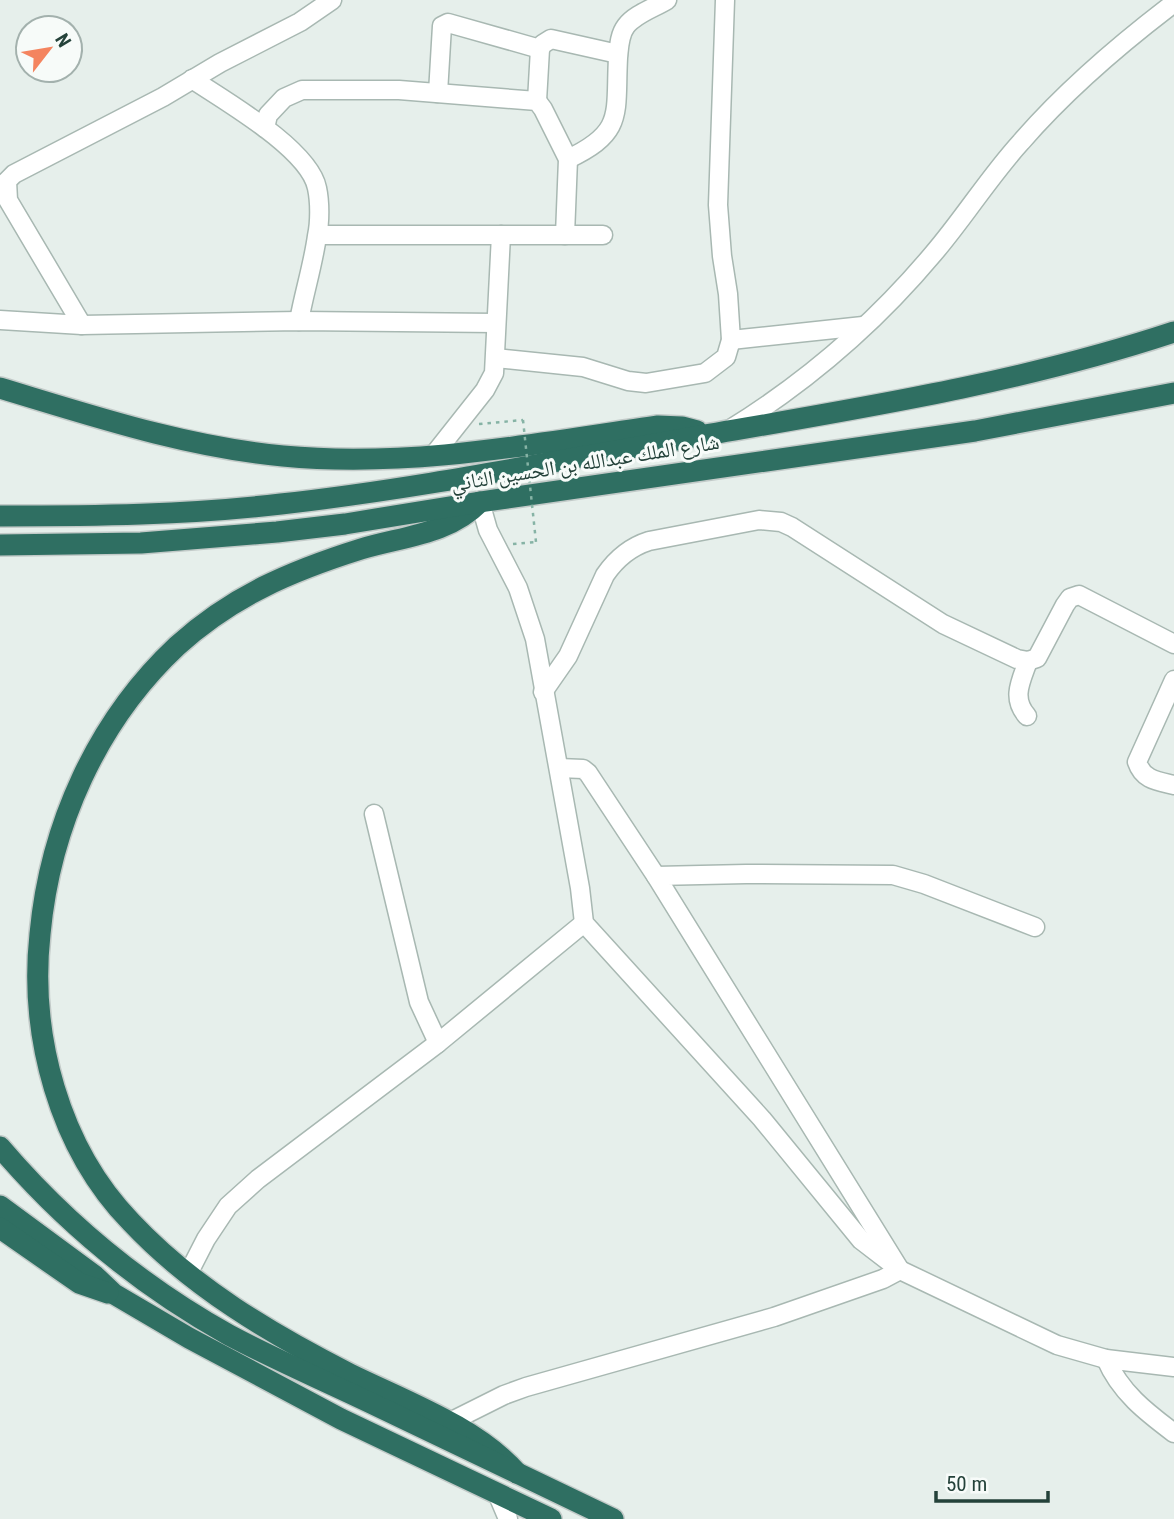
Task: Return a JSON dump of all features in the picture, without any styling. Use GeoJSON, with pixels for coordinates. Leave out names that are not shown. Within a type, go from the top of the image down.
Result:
{"type":"FeatureCollection","features":[{"type":"Feature","properties":{"kind":"highway","name":"شارع الملك عبدالله بن الحسين الثاني"},"geometry":{"type":"LineString","coordinates":[[0,516],[133,514],[278,505],[398,488],[913,400],[976,387],[1099,355],[1174,332]]}},
{"type":"Feature","properties":{"kind":"highway"},"geometry":{"type":"LineString","coordinates":[[0,388],[149,432],[246,452],[358,460],[432,457],[658,426],[682,427],[705,435]]}},
{"type":"Feature","properties":{"kind":"highway","name":"شارع الملك عبدالله بن الحسين الثاني"},"geometry":{"type":"LineString","coordinates":[[0,545],[72,545],[209,538],[345,524],[975,431],[1174,393]]}},
{"type":"Feature","properties":{"kind":"highway"},"geometry":{"type":"LineString","coordinates":[[480,502],[464,517],[445,527],[364,548],[262,586],[218,614],[177,647],[133,695],[96,750],[74,797],[54,853],[38,951],[39,1011],[50,1070],[69,1127],[103,1188],[129,1221],[188,1274],[247,1316],[288,1341],[479,1438],[517,1473]]}},
{"type":"Feature","properties":{"kind":"highway"},"geometry":{"type":"LineString","coordinates":[[0,1147],[55,1206],[95,1241],[138,1276],[197,1316],[260,1351],[613,1519]]}},
{"type":"Feature","properties":{"kind":"highway"},"geometry":{"type":"LineString","coordinates":[[0,1206],[95,1276],[114,1294]]}},
{"type":"Feature","properties":{"kind":"highway"},"geometry":{"type":"LineString","coordinates":[[0,1228],[79,1283],[114,1294],[189,1338],[330,1413],[551,1519]]}},
{"type":"Feature","properties":{"kind":"street"},"geometry":{"type":"LineString","coordinates":[[82,325],[8,200],[7,181],[14,174],[300,22],[332,0]]}},
{"type":"Feature","properties":{"kind":"street"},"geometry":{"type":"LineString","coordinates":[[568,159],[591,148],[612,125],[616,113],[621,34],[626,26],[667,0]]}},
{"type":"Feature","properties":{"kind":"street"},"geometry":{"type":"LineString","coordinates":[[496,358],[583,367],[628,381],[646,383],[666,381],[713,369],[726,357],[731,340],[718,205],[725,0]]}},
{"type":"Feature","properties":{"kind":"street","name":"شارع الملك عبدالله بن الحسين الثاني"},"geometry":{"type":"LineString","coordinates":[[727,431],[785,393],[863,326],[932,255],[996,172],[1047,114],[1118,48],[1174,3]]}},
{"type":"Feature","properties":{"kind":"street"},"geometry":{"type":"LineString","coordinates":[[439,93],[440,41],[442,26],[448,23],[540,49]]}},
{"type":"Feature","properties":{"kind":"street"},"geometry":{"type":"LineString","coordinates":[[565,235],[568,159],[537,101],[540,49],[551,39],[618,54]]}},
{"type":"Feature","properties":{"kind":"street"},"geometry":{"type":"LineString","coordinates":[[192,79],[265,128],[306,166],[317,186],[318,235],[299,321]]}},
{"type":"Feature","properties":{"kind":"street"},"geometry":{"type":"LineString","coordinates":[[265,128],[268,115],[284,98],[302,90],[399,90],[537,101]]}},
{"type":"Feature","properties":{"kind":"street"},"geometry":{"type":"LineString","coordinates":[[318,235],[603,235]]}},
{"type":"Feature","properties":{"kind":"street"},"geometry":{"type":"LineString","coordinates":[[432,457],[485,390],[494,373],[501,235]]}},
{"type":"Feature","properties":{"kind":"street"},"geometry":{"type":"LineString","coordinates":[[0,320],[82,325],[299,321],[496,323]]}},
{"type":"Feature","properties":{"kind":"street"},"geometry":{"type":"LineString","coordinates":[[731,340],[863,326]]}},
{"type":"Feature","properties":{"kind":"street"},"geometry":{"type":"LineString","coordinates":[[480,502],[488,530],[514,580],[527,613],[538,656],[584,923],[762,1119],[862,1240],[900,1270],[1057,1345],[1106,1359],[1174,1367]]}},
{"type":"Feature","properties":{"kind":"street"},"geometry":{"type":"LineString","coordinates":[[543,692],[568,656],[605,575],[613,564],[635,546],[759,520],[780,522],[792,527],[943,624],[1017,659],[1028,661],[1037,658],[1070,598],[1079,595],[1174,645]]}},
{"type":"Feature","properties":{"kind":"street"},"geometry":{"type":"LineString","coordinates":[[1027,716],[1018,703],[1017,695],[1028,661]]}},
{"type":"Feature","properties":{"kind":"street"},"geometry":{"type":"LineString","coordinates":[[1174,680],[1137,762],[1140,771],[1148,778],[1174,785]]}},
{"type":"Feature","properties":{"kind":"street"},"geometry":{"type":"LineString","coordinates":[[559,768],[583,769],[588,773],[656,876],[900,1270]]}},
{"type":"Feature","properties":{"kind":"street"},"geometry":{"type":"LineString","coordinates":[[374,814],[419,1002],[438,1043]]}},
{"type":"Feature","properties":{"kind":"street"},"geometry":{"type":"LineString","coordinates":[[656,876],[880,874],[924,884],[1035,927]]}},
{"type":"Feature","properties":{"kind":"street"},"geometry":{"type":"LineString","coordinates":[[188,1274],[206,1239],[228,1206],[258,1179],[438,1043],[584,923]]}},
{"type":"Feature","properties":{"kind":"street"},"geometry":{"type":"LineString","coordinates":[[448,1423],[526,1387],[774,1317],[883,1279],[900,1270]]}},
{"type":"Feature","properties":{"kind":"street"},"geometry":{"type":"LineString","coordinates":[[1106,1359],[1114,1378],[1132,1399],[1174,1433]]}},
{"type":"Feature","properties":{"kind":"street"},"geometry":{"type":"LineString","coordinates":[[497,1493],[508,1519]]}},
{"type":"Feature","properties":{"kind":"path"},"geometry":{"type":"LineString","coordinates":[[492,424],[523,421],[536,542],[517,544]]}}]}
